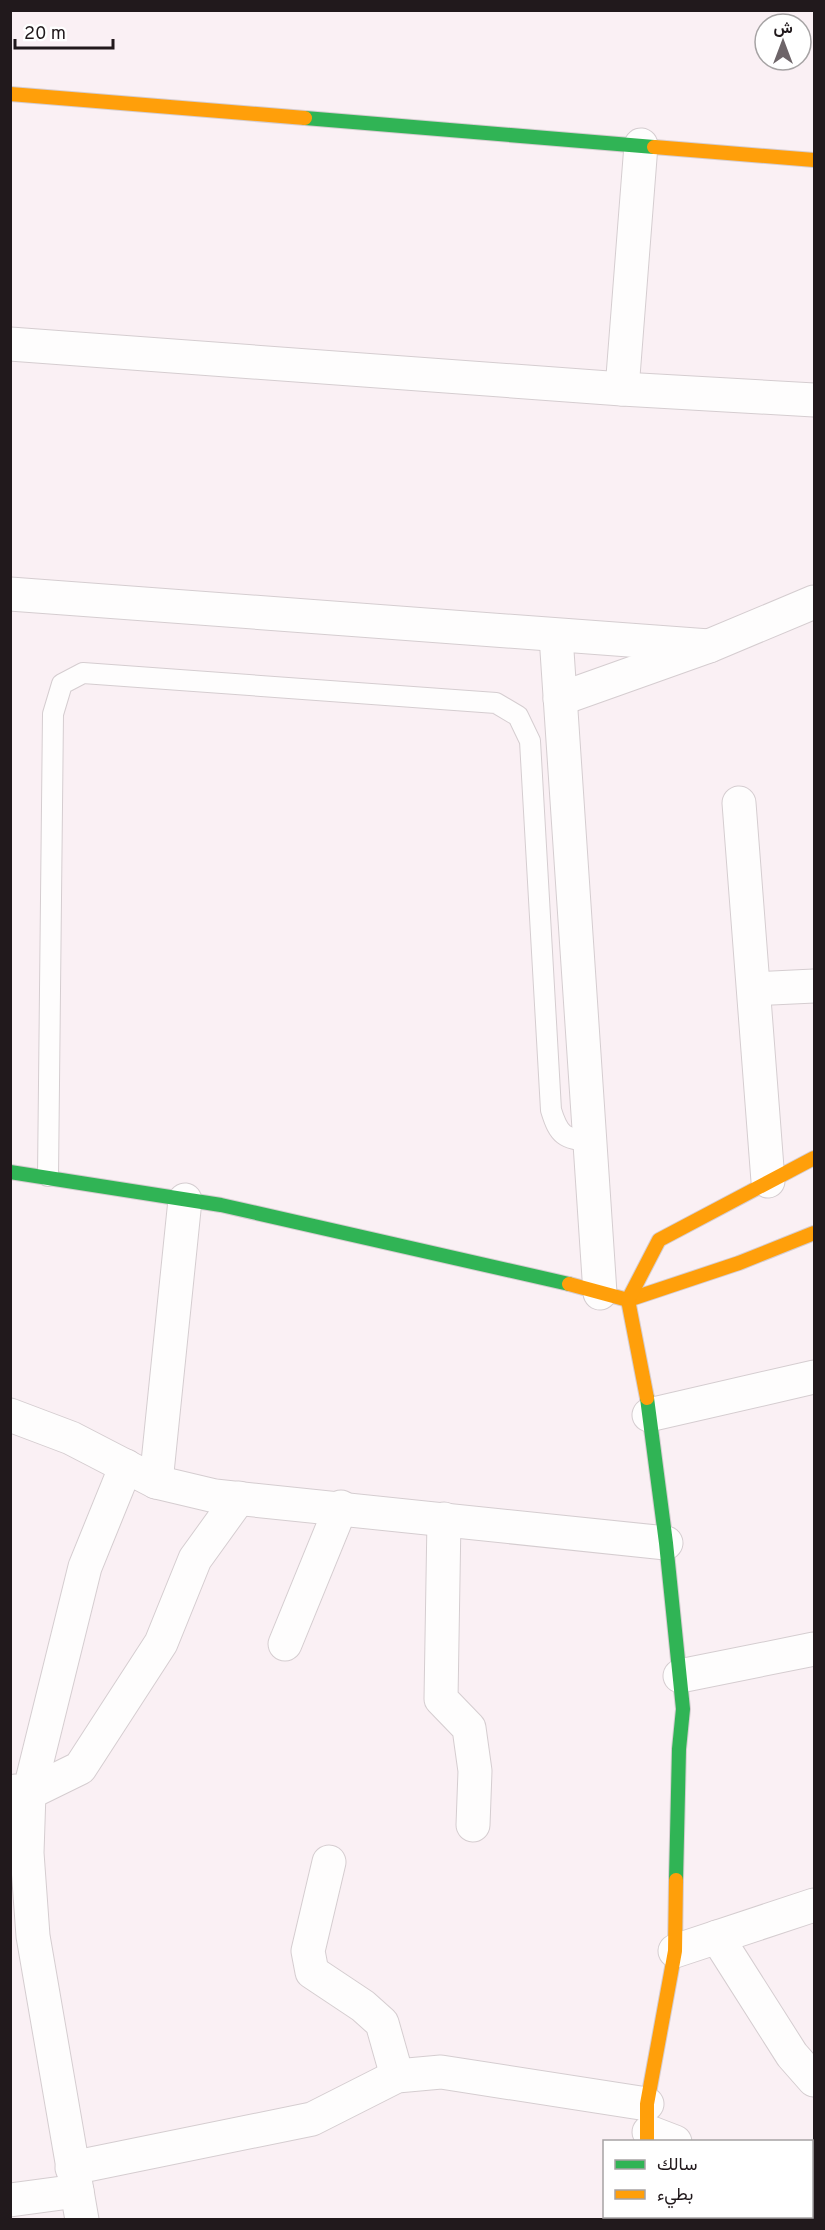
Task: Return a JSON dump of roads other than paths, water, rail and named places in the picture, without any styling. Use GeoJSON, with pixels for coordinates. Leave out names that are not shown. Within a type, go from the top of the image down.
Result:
{"type":"FeatureCollection","features":[{"type":"Feature","properties":{"kind":"street"},"geometry":{"type":"LineString","coordinates":[[10,93],[814,160]]}},
{"type":"Feature","properties":{"kind":"street"},"geometry":{"type":"LineString","coordinates":[[622,389],[641,145]]}},
{"type":"Feature","properties":{"kind":"street"},"geometry":{"type":"LineString","coordinates":[[10,344],[622,389],[814,400]]}},
{"type":"Feature","properties":{"kind":"street"},"geometry":{"type":"LineString","coordinates":[[10,594],[710,646]]}},
{"type":"Feature","properties":{"kind":"street"},"geometry":{"type":"LineString","coordinates":[[560,699],[710,646],[814,602]]}},
{"type":"Feature","properties":{"kind":"street"},"geometry":{"type":"LineString","coordinates":[[10,2200],[77,2193],[312,2119],[398,2076],[441,2072],[654,2130],[675,1951],[679,1749],[683,1709],[666,1543],[649,1415],[614,1296],[590,1142],[556,636]]}},
{"type":"Feature","properties":{"kind":"street"},"geometry":{"type":"LineString","coordinates":[[739,804],[768,1181]]}},
{"type":"Feature","properties":{"kind":"street"},"geometry":{"type":"LineString","coordinates":[[754,989],[814,986]]}},
{"type":"Feature","properties":{"kind":"street"},"geometry":{"type":"LineString","coordinates":[[614,1296],[659,1239],[814,1158]]}},
{"type":"Feature","properties":{"kind":"street"},"geometry":{"type":"LineString","coordinates":[[10,1172],[48,1176],[256,1212],[614,1296],[739,1263],[814,1233]]}},
{"type":"Feature","properties":{"kind":"street"},"geometry":{"type":"LineString","coordinates":[[156,1482],[185,1200]]}},
{"type":"Feature","properties":{"kind":"street"},"geometry":{"type":"LineString","coordinates":[[649,1415],[814,1377]]}},
{"type":"Feature","properties":{"kind":"street"},"geometry":{"type":"LineString","coordinates":[[10,1414],[71,1438],[156,1482],[215,1496],[341,1507],[666,1543]]}},
{"type":"Feature","properties":{"kind":"street"},"geometry":{"type":"LineString","coordinates":[[77,2193],[22,1940],[27,1853],[20,1791],[84,1567],[126,1466]]}},
{"type":"Feature","properties":{"kind":"street"},"geometry":{"type":"LineString","coordinates":[[20,1791],[80,1768],[161,1643],[195,1559],[238,1498]]}},
{"type":"Feature","properties":{"kind":"street"},"geometry":{"type":"LineString","coordinates":[[285,1644],[341,1507]]}},
{"type":"Feature","properties":{"kind":"street"},"geometry":{"type":"LineString","coordinates":[[444,1519],[441,1699],[469,1728],[475,1771],[473,1825]]}},
{"type":"Feature","properties":{"kind":"street"},"geometry":{"type":"LineString","coordinates":[[680,1676],[814,1649]]}},
{"type":"Feature","properties":{"kind":"street"},"geometry":{"type":"LineString","coordinates":[[329,1862],[308,1951],[312,1972],[363,2006],[382,2023],[398,2076]]}},
{"type":"Feature","properties":{"kind":"street"},"geometry":{"type":"LineString","coordinates":[[675,1951],[814,1905]]}},
{"type":"Feature","properties":{"kind":"street"},"geometry":{"type":"LineString","coordinates":[[717,1937],[792,2055],[814,2080]]}},
{"type":"Feature","properties":{"kind":"lane"},"geometry":{"type":"LineString","coordinates":[[48,1176],[53,714],[62,684],[83,673],[496,702],[519,716],[530,741],[552,1110],[556,1128],[568,1138],[590,1142]]}}]}
